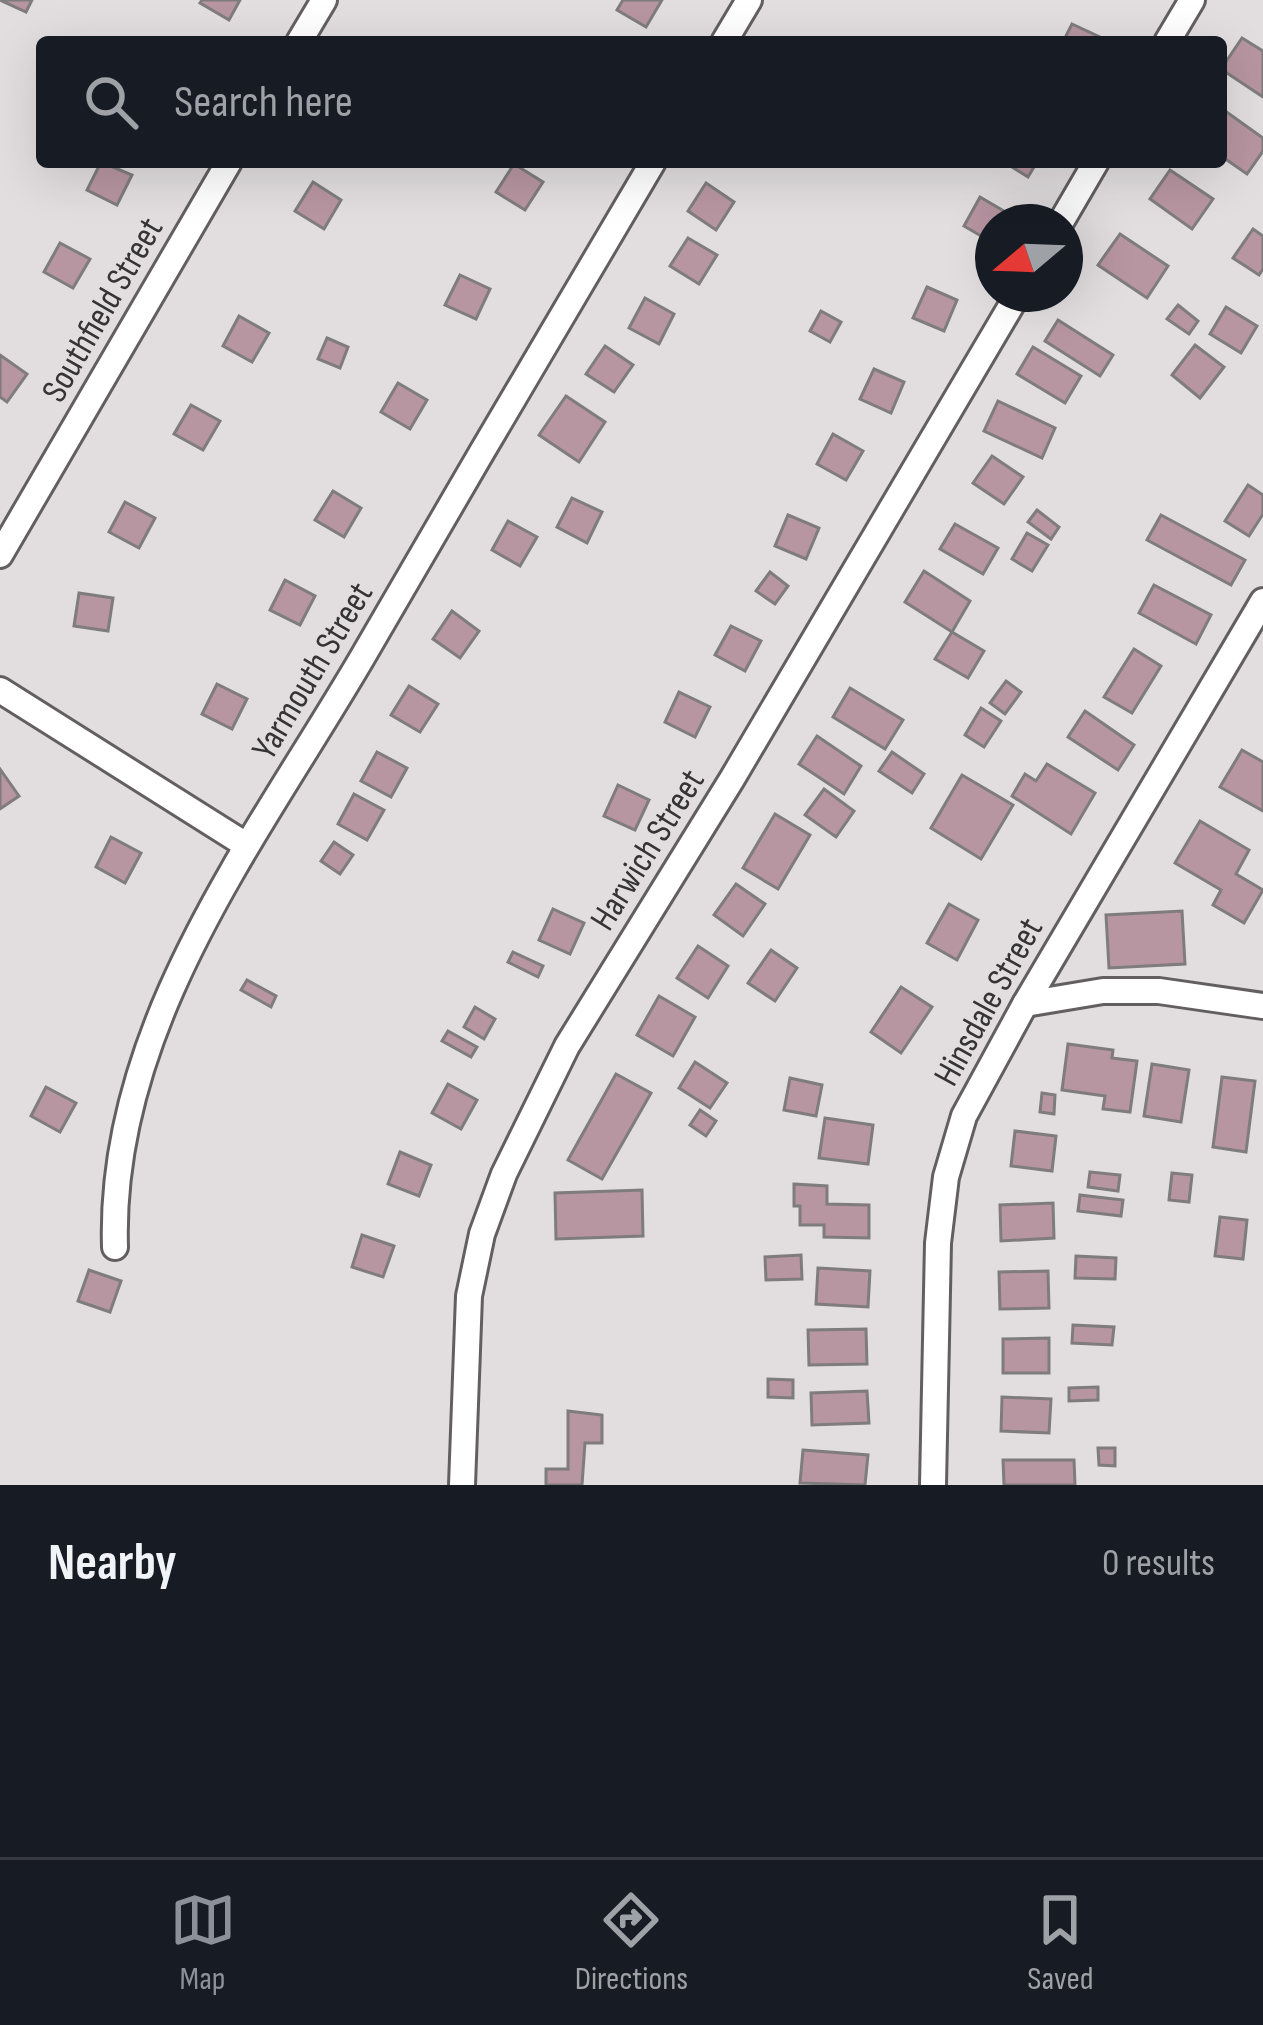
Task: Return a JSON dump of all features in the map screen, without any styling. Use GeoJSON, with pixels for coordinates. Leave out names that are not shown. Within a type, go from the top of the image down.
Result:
{"type":"FeatureCollection","features":[{"type":"Feature","properties":{"kind":"street"},"geometry":{"type":"LineString","coordinates":[[303,36],[324,0]]}},
{"type":"Feature","properties":{"kind":"street"},"geometry":{"type":"LineString","coordinates":[[727,36],[748,0]]}},
{"type":"Feature","properties":{"kind":"street"},"geometry":{"type":"LineString","coordinates":[[1171,36],[1192,0]]}},
{"type":"Feature","properties":{"kind":"street","name":"Southfield Street"},"geometry":{"type":"LineString","coordinates":[[0,555],[226,168]]}},
{"type":"Feature","properties":{"kind":"street","name":"Yarmouth Street"},"geometry":{"type":"LineString","coordinates":[[115,1247],[114,1218],[130,1106],[190,949],[246,845],[331,711],[649,168]]}},
{"type":"Feature","properties":{"kind":"street"},"geometry":{"type":"LineString","coordinates":[[1071,204],[1092,168]]}},
{"type":"Feature","properties":{"kind":"street","name":"Harwich Street"},"geometry":{"type":"LineString","coordinates":[[462,1485],[469,1295],[482,1234],[505,1174],[566,1046],[732,779],[1007,312]]}},
{"type":"Feature","properties":{"kind":"street","name":"Hinsdale Street"},"geometry":{"type":"LineString","coordinates":[[933,1485],[938,1243],[946,1177],[964,1116],[1263,601]]}},
{"type":"Feature","properties":{"kind":"street"},"geometry":{"type":"LineString","coordinates":[[0,690],[246,845]]}},
{"type":"Feature","properties":{"kind":"street"},"geometry":{"type":"LineString","coordinates":[[1025,1004],[1102,992],[1159,991],[1263,1006]]}},
{"type":"Feature","properties":{"kind":"building"},"geometry":{"type":"Polygon","coordinates":[[[0,0],[32,0],[26,12],[0,0]]]}},
{"type":"Feature","properties":{"kind":"building"},"geometry":{"type":"Polygon","coordinates":[[[240,0],[229,20],[200,3],[240,0]]]}},
{"type":"Feature","properties":{"kind":"building"},"geometry":{"type":"Polygon","coordinates":[[[623,0],[662,0],[646,27],[617,10],[623,0]]]}},
{"type":"Feature","properties":{"kind":"building"},"geometry":{"type":"Polygon","coordinates":[[[1072,24],[1098,36],[1066,36],[1072,24]]]}},
{"type":"Feature","properties":{"kind":"building"},"geometry":{"type":"Polygon","coordinates":[[[1242,38],[1263,51],[1263,97],[1227,73],[1227,60],[1242,38]]]}},
{"type":"Feature","properties":{"kind":"building"},"geometry":{"type":"Polygon","coordinates":[[[1227,112],[1263,138],[1263,151],[1247,174],[1227,160],[1227,112]]]}},
{"type":"Feature","properties":{"kind":"building"},"geometry":{"type":"Polygon","coordinates":[[[98,168],[132,175],[117,205],[87,190],[98,168]]]}},
{"type":"Feature","properties":{"kind":"building"},"geometry":{"type":"Polygon","coordinates":[[[511,168],[520,168],[543,182],[525,210],[496,192],[511,168]]]}},
{"type":"Feature","properties":{"kind":"building"},"geometry":{"type":"Polygon","coordinates":[[[1170,170],[1213,199],[1192,229],[1150,199],[1170,170]]]}},
{"type":"Feature","properties":{"kind":"building"},"geometry":{"type":"Polygon","coordinates":[[[313,182],[341,200],[324,229],[295,211],[313,182]]]}},
{"type":"Feature","properties":{"kind":"building"},"geometry":{"type":"Polygon","coordinates":[[[706,183],[734,202],[716,230],[688,211],[706,183]]]}},
{"type":"Feature","properties":{"kind":"building"},"geometry":{"type":"Polygon","coordinates":[[[975,206],[975,232],[964,226],[975,206]]]}},
{"type":"Feature","properties":{"kind":"building"},"geometry":{"type":"Polygon","coordinates":[[[1253,229],[1263,236],[1259,275],[1233,258],[1253,229]]]}},
{"type":"Feature","properties":{"kind":"building"},"geometry":{"type":"Polygon","coordinates":[[[1120,234],[1168,266],[1147,298],[1098,265],[1120,234]]]}},
{"type":"Feature","properties":{"kind":"building"},"geometry":{"type":"Polygon","coordinates":[[[688,238],[717,255],[699,284],[670,266],[688,238]]]}},
{"type":"Feature","properties":{"kind":"building"},"geometry":{"type":"Polygon","coordinates":[[[60,243],[90,259],[73,288],[44,272],[60,243]]]}},
{"type":"Feature","properties":{"kind":"building"},"geometry":{"type":"Polygon","coordinates":[[[460,275],[490,289],[476,319],[445,305],[460,275]]]}},
{"type":"Feature","properties":{"kind":"building"},"geometry":{"type":"Polygon","coordinates":[[[927,287],[957,300],[944,331],[913,318],[927,287]]]}},
{"type":"Feature","properties":{"kind":"building"},"geometry":{"type":"Polygon","coordinates":[[[645,298],[674,314],[659,344],[629,328],[645,298]]]}},
{"type":"Feature","properties":{"kind":"building"},"geometry":{"type":"Polygon","coordinates":[[[1178,305],[1198,321],[1189,334],[1167,319],[1178,305]]]}},
{"type":"Feature","properties":{"kind":"building"},"geometry":{"type":"Polygon","coordinates":[[[1226,307],[1257,326],[1241,353],[1210,334],[1226,307]]]}},
{"type":"Feature","properties":{"kind":"building"},"geometry":{"type":"Polygon","coordinates":[[[821,311],[841,322],[830,342],[810,331],[821,311]]]}},
{"type":"Feature","properties":{"kind":"building"},"geometry":{"type":"Polygon","coordinates":[[[239,316],[269,333],[252,362],[223,346],[239,316]]]}},
{"type":"Feature","properties":{"kind":"building"},"geometry":{"type":"Polygon","coordinates":[[[1058,320],[1113,355],[1100,376],[1045,341],[1058,320]]]}},
{"type":"Feature","properties":{"kind":"building"},"geometry":{"type":"Polygon","coordinates":[[[327,338],[348,347],[340,368],[318,359],[327,338]]]}},
{"type":"Feature","properties":{"kind":"building"},"geometry":{"type":"Polygon","coordinates":[[[1195,345],[1224,367],[1200,398],[1172,375],[1195,345]]]}},
{"type":"Feature","properties":{"kind":"building"},"geometry":{"type":"Polygon","coordinates":[[[605,346],[633,365],[614,392],[586,374],[605,346]]]}},
{"type":"Feature","properties":{"kind":"building"},"geometry":{"type":"Polygon","coordinates":[[[1033,347],[1081,376],[1065,403],[1017,374],[1033,347]]]}},
{"type":"Feature","properties":{"kind":"building"},"geometry":{"type":"Polygon","coordinates":[[[0,355],[27,374],[7,402],[0,397],[0,355]]]}},
{"type":"Feature","properties":{"kind":"building"},"geometry":{"type":"Polygon","coordinates":[[[874,369],[904,382],[891,413],[860,399],[874,369]]]}},
{"type":"Feature","properties":{"kind":"building"},"geometry":{"type":"Polygon","coordinates":[[[398,383],[427,400],[410,429],[381,412],[398,383]]]}},
{"type":"Feature","properties":{"kind":"building"},"geometry":{"type":"Polygon","coordinates":[[[566,396],[605,422],[579,462],[539,435],[566,396]]]}},
{"type":"Feature","properties":{"kind":"building"},"geometry":{"type":"Polygon","coordinates":[[[998,401],[1055,428],[1042,458],[984,431],[998,401]]]}},
{"type":"Feature","properties":{"kind":"building"},"geometry":{"type":"Polygon","coordinates":[[[191,405],[220,421],[203,450],[174,434],[191,405]]]}},
{"type":"Feature","properties":{"kind":"building"},"geometry":{"type":"Polygon","coordinates":[[[833,434],[863,451],[846,480],[817,464],[833,434]]]}},
{"type":"Feature","properties":{"kind":"building"},"geometry":{"type":"Polygon","coordinates":[[[992,456],[1023,477],[1004,504],[973,483],[992,456]]]}},
{"type":"Feature","properties":{"kind":"building"},"geometry":{"type":"Polygon","coordinates":[[[1248,485],[1263,495],[1263,514],[1249,536],[1225,521],[1248,485]]]}},
{"type":"Feature","properties":{"kind":"building"},"geometry":{"type":"Polygon","coordinates":[[[333,491],[361,508],[344,537],[315,520],[333,491]]]}},
{"type":"Feature","properties":{"kind":"building"},"geometry":{"type":"Polygon","coordinates":[[[572,498],[602,512],[587,543],[557,527],[572,498]]]}},
{"type":"Feature","properties":{"kind":"building"},"geometry":{"type":"Polygon","coordinates":[[[125,502],[155,518],[139,548],[109,532],[125,502]]]}},
{"type":"Feature","properties":{"kind":"building"},"geometry":{"type":"Polygon","coordinates":[[[1037,510],[1059,527],[1051,539],[1028,522],[1037,510]]]}},
{"type":"Feature","properties":{"kind":"building"},"geometry":{"type":"Polygon","coordinates":[[[788,515],[819,528],[806,559],[775,546],[788,515]]]}},
{"type":"Feature","properties":{"kind":"building"},"geometry":{"type":"Polygon","coordinates":[[[1161,515],[1245,560],[1231,585],[1147,540],[1161,515]]]}},
{"type":"Feature","properties":{"kind":"building"},"geometry":{"type":"Polygon","coordinates":[[[508,521],[537,537],[520,566],[492,550],[508,521]]]}},
{"type":"Feature","properties":{"kind":"building"},"geometry":{"type":"Polygon","coordinates":[[[955,524],[998,548],[983,574],[940,549],[955,524]]]}},
{"type":"Feature","properties":{"kind":"building"},"geometry":{"type":"Polygon","coordinates":[[[1027,533],[1048,545],[1032,571],[1012,559],[1027,533]]]}},
{"type":"Feature","properties":{"kind":"building"},"geometry":{"type":"Polygon","coordinates":[[[924,571],[970,601],[952,632],[905,602],[924,571]]]}},
{"type":"Feature","properties":{"kind":"building"},"geometry":{"type":"Polygon","coordinates":[[[770,572],[788,586],[775,604],[756,591],[770,572]]]}},
{"type":"Feature","properties":{"kind":"building"},"geometry":{"type":"Polygon","coordinates":[[[285,580],[315,596],[300,625],[270,610],[285,580]]]}},
{"type":"Feature","properties":{"kind":"building"},"geometry":{"type":"Polygon","coordinates":[[[1154,585],[1211,615],[1196,644],[1139,613],[1154,585]]]}},
{"type":"Feature","properties":{"kind":"building"},"geometry":{"type":"Polygon","coordinates":[[[79,593],[113,598],[108,631],[74,626],[79,593]]]}},
{"type":"Feature","properties":{"kind":"building"},"geometry":{"type":"Polygon","coordinates":[[[452,611],[479,631],[460,658],[433,639],[452,611]]]}},
{"type":"Feature","properties":{"kind":"building"},"geometry":{"type":"Polygon","coordinates":[[[731,626],[761,641],[745,671],[715,655],[731,626]]]}},
{"type":"Feature","properties":{"kind":"building"},"geometry":{"type":"Polygon","coordinates":[[[952,632],[984,651],[968,678],[935,659],[952,632]]]}},
{"type":"Feature","properties":{"kind":"building"},"geometry":{"type":"Polygon","coordinates":[[[1134,649],[1161,666],[1132,713],[1104,697],[1134,649]]]}},
{"type":"Feature","properties":{"kind":"building"},"geometry":{"type":"Polygon","coordinates":[[[1006,681],[1021,692],[1005,714],[990,703],[1006,681]]]}},
{"type":"Feature","properties":{"kind":"building"},"geometry":{"type":"Polygon","coordinates":[[[217,684],[247,699],[232,729],[202,714],[217,684]]]}},
{"type":"Feature","properties":{"kind":"building"},"geometry":{"type":"Polygon","coordinates":[[[409,686],[438,704],[420,732],[391,715],[409,686]]]}},
{"type":"Feature","properties":{"kind":"building"},"geometry":{"type":"Polygon","coordinates":[[[850,688],[903,720],[885,749],[833,717],[850,688]]]}},
{"type":"Feature","properties":{"kind":"building"},"geometry":{"type":"Polygon","coordinates":[[[679,692],[710,707],[695,737],[665,722],[679,692]]]}},
{"type":"Feature","properties":{"kind":"building"},"geometry":{"type":"Polygon","coordinates":[[[981,708],[1001,721],[984,747],[965,735],[981,708]]]}},
{"type":"Feature","properties":{"kind":"building"},"geometry":{"type":"Polygon","coordinates":[[[1085,711],[1134,745],[1118,770],[1068,737],[1085,711]]]}},
{"type":"Feature","properties":{"kind":"building"},"geometry":{"type":"Polygon","coordinates":[[[817,736],[861,766],[844,794],[799,764],[817,736]]]}},
{"type":"Feature","properties":{"kind":"building"},"geometry":{"type":"Polygon","coordinates":[[[1242,750],[1263,762],[1263,811],[1220,787],[1242,750]]]}},
{"type":"Feature","properties":{"kind":"building"},"geometry":{"type":"Polygon","coordinates":[[[377,752],[407,768],[391,797],[361,781],[377,752]]]}},
{"type":"Feature","properties":{"kind":"building"},"geometry":{"type":"Polygon","coordinates":[[[892,752],[924,774],[912,793],[879,771],[892,752]]]}},
{"type":"Feature","properties":{"kind":"building"},"geometry":{"type":"Polygon","coordinates":[[[1047,764],[1095,793],[1071,834],[1012,796],[1025,774],[1036,781],[1047,764]]]}},
{"type":"Feature","properties":{"kind":"building"},"geometry":{"type":"Polygon","coordinates":[[[0,769],[19,796],[0,809],[0,769]]]}},
{"type":"Feature","properties":{"kind":"building"},"geometry":{"type":"Polygon","coordinates":[[[962,775],[1013,805],[981,859],[931,828],[962,775]]]}},
{"type":"Feature","properties":{"kind":"building"},"geometry":{"type":"Polygon","coordinates":[[[618,785],[649,800],[635,830],[604,816],[618,785]]]}},
{"type":"Feature","properties":{"kind":"building"},"geometry":{"type":"Polygon","coordinates":[[[824,789],[854,811],[836,837],[805,815],[824,789]]]}},
{"type":"Feature","properties":{"kind":"building"},"geometry":{"type":"Polygon","coordinates":[[[354,794],[384,810],[367,840],[338,824],[354,794]]]}},
{"type":"Feature","properties":{"kind":"building"},"geometry":{"type":"Polygon","coordinates":[[[775,814],[810,835],[778,889],[743,868],[775,814]]]}},
{"type":"Feature","properties":{"kind":"building"},"geometry":{"type":"Polygon","coordinates":[[[1200,821],[1249,850],[1236,874],[1263,890],[1244,923],[1213,905],[1221,890],[1175,863],[1200,821]]]}},
{"type":"Feature","properties":{"kind":"building"},"geometry":{"type":"Polygon","coordinates":[[[111,837],[141,853],[125,883],[96,867],[111,837]]]}},
{"type":"Feature","properties":{"kind":"building"},"geometry":{"type":"Polygon","coordinates":[[[334,842],[353,855],[340,874],[321,861],[334,842]]]}},
{"type":"Feature","properties":{"kind":"building"},"geometry":{"type":"Polygon","coordinates":[[[736,884],[765,904],[743,936],[714,915],[736,884]]]}},
{"type":"Feature","properties":{"kind":"building"},"geometry":{"type":"Polygon","coordinates":[[[949,904],[978,920],[957,960],[927,943],[949,904]]]}},
{"type":"Feature","properties":{"kind":"building"},"geometry":{"type":"Polygon","coordinates":[[[553,909],[584,923],[570,954],[539,940],[553,909]]]}},
{"type":"Feature","properties":{"kind":"building"},"geometry":{"type":"Polygon","coordinates":[[[1182,911],[1185,964],[1109,968],[1106,915],[1182,911]]]}},
{"type":"Feature","properties":{"kind":"building"},"geometry":{"type":"Polygon","coordinates":[[[698,946],[728,966],[708,998],[677,978],[698,946]]]}},
{"type":"Feature","properties":{"kind":"building"},"geometry":{"type":"Polygon","coordinates":[[[771,950],[797,968],[775,1001],[748,983],[771,950]]]}},
{"type":"Feature","properties":{"kind":"building"},"geometry":{"type":"Polygon","coordinates":[[[513,952],[543,966],[538,977],[508,962],[513,952]]]}},
{"type":"Feature","properties":{"kind":"building"},"geometry":{"type":"Polygon","coordinates":[[[247,980],[276,996],[271,1007],[241,990],[247,980]]]}},
{"type":"Feature","properties":{"kind":"building"},"geometry":{"type":"Polygon","coordinates":[[[901,987],[932,1007],[901,1053],[871,1032],[901,987]]]}},
{"type":"Feature","properties":{"kind":"building"},"geometry":{"type":"Polygon","coordinates":[[[659,996],[695,1017],[673,1056],[637,1035],[659,996]]]}},
{"type":"Feature","properties":{"kind":"building"},"geometry":{"type":"Polygon","coordinates":[[[475,1007],[495,1019],[484,1039],[464,1027],[475,1007]]]}},
{"type":"Feature","properties":{"kind":"building"},"geometry":{"type":"Polygon","coordinates":[[[448,1031],[477,1047],[471,1057],[442,1041],[448,1031]]]}},
{"type":"Feature","properties":{"kind":"building"},"geometry":{"type":"Polygon","coordinates":[[[1068,1044],[1113,1050],[1112,1058],[1137,1061],[1130,1112],[1103,1109],[1105,1096],[1062,1090],[1068,1044]]]}},
{"type":"Feature","properties":{"kind":"building"},"geometry":{"type":"Polygon","coordinates":[[[695,1062],[727,1083],[710,1108],[679,1088],[695,1062]]]}},
{"type":"Feature","properties":{"kind":"building"},"geometry":{"type":"Polygon","coordinates":[[[1152,1064],[1189,1070],[1181,1122],[1144,1116],[1152,1064]]]}},
{"type":"Feature","properties":{"kind":"building"},"geometry":{"type":"Polygon","coordinates":[[[616,1074],[651,1093],[602,1179],[568,1160],[616,1074]]]}},
{"type":"Feature","properties":{"kind":"building"},"geometry":{"type":"Polygon","coordinates":[[[1222,1077],[1255,1081],[1246,1152],[1213,1147],[1222,1077]]]}},
{"type":"Feature","properties":{"kind":"building"},"geometry":{"type":"Polygon","coordinates":[[[790,1078],[822,1085],[816,1116],[784,1110],[790,1078]]]}},
{"type":"Feature","properties":{"kind":"building"},"geometry":{"type":"Polygon","coordinates":[[[448,1084],[477,1100],[461,1129],[432,1113],[448,1084]]]}},
{"type":"Feature","properties":{"kind":"building"},"geometry":{"type":"Polygon","coordinates":[[[46,1087],[76,1103],[60,1132],[31,1116],[46,1087]]]}},
{"type":"Feature","properties":{"kind":"building"},"geometry":{"type":"Polygon","coordinates":[[[1042,1093],[1055,1095],[1054,1114],[1040,1112],[1042,1093]]]}},
{"type":"Feature","properties":{"kind":"building"},"geometry":{"type":"Polygon","coordinates":[[[700,1110],[716,1121],[706,1136],[690,1125],[700,1110]]]}},
{"type":"Feature","properties":{"kind":"building"},"geometry":{"type":"Polygon","coordinates":[[[825,1118],[873,1125],[868,1164],[819,1158],[825,1118]]]}},
{"type":"Feature","properties":{"kind":"building"},"geometry":{"type":"Polygon","coordinates":[[[1015,1131],[1056,1136],[1052,1171],[1011,1166],[1015,1131]]]}},
{"type":"Feature","properties":{"kind":"building"},"geometry":{"type":"Polygon","coordinates":[[[400,1152],[431,1165],[419,1196],[388,1184],[400,1152]]]}},
{"type":"Feature","properties":{"kind":"building"},"geometry":{"type":"Polygon","coordinates":[[[1090,1172],[1120,1175],[1118,1191],[1088,1187],[1090,1172]]]}},
{"type":"Feature","properties":{"kind":"building"},"geometry":{"type":"Polygon","coordinates":[[[1172,1173],[1192,1175],[1189,1202],[1169,1200],[1172,1173]]]}},
{"type":"Feature","properties":{"kind":"building"},"geometry":{"type":"Polygon","coordinates":[[[794,1184],[827,1186],[827,1204],[869,1205],[869,1238],[824,1237],[824,1225],[800,1225],[794,1184]]]}},
{"type":"Feature","properties":{"kind":"building"},"geometry":{"type":"Polygon","coordinates":[[[642,1190],[643,1236],[556,1239],[555,1193],[642,1190]]]}},
{"type":"Feature","properties":{"kind":"building"},"geometry":{"type":"Polygon","coordinates":[[[1080,1195],[1123,1200],[1121,1216],[1078,1211],[1080,1195]]]}},
{"type":"Feature","properties":{"kind":"building"},"geometry":{"type":"Polygon","coordinates":[[[1053,1203],[1054,1238],[1001,1241],[1000,1205],[1053,1203]]]}},
{"type":"Feature","properties":{"kind":"building"},"geometry":{"type":"Polygon","coordinates":[[[1220,1217],[1247,1220],[1243,1259],[1215,1256],[1220,1217]]]}},
{"type":"Feature","properties":{"kind":"building"},"geometry":{"type":"Polygon","coordinates":[[[362,1235],[394,1246],[383,1277],[352,1267],[362,1235]]]}},
{"type":"Feature","properties":{"kind":"building"},"geometry":{"type":"Polygon","coordinates":[[[801,1255],[802,1279],[766,1280],[765,1257],[801,1255]]]}},
{"type":"Feature","properties":{"kind":"building"},"geometry":{"type":"Polygon","coordinates":[[[1076,1256],[1116,1258],[1115,1279],[1075,1278],[1076,1256]]]}},
{"type":"Feature","properties":{"kind":"building"},"geometry":{"type":"Polygon","coordinates":[[[818,1268],[870,1271],[868,1307],[816,1304],[818,1268]]]}},
{"type":"Feature","properties":{"kind":"building"},"geometry":{"type":"Polygon","coordinates":[[[89,1270],[121,1281],[110,1312],[78,1301],[89,1270]]]}},
{"type":"Feature","properties":{"kind":"building"},"geometry":{"type":"Polygon","coordinates":[[[1048,1271],[1049,1308],[1000,1309],[999,1272],[1048,1271]]]}},
{"type":"Feature","properties":{"kind":"building"},"geometry":{"type":"Polygon","coordinates":[[[1073,1325],[1114,1327],[1112,1345],[1072,1343],[1073,1325]]]}},
{"type":"Feature","properties":{"kind":"building"},"geometry":{"type":"Polygon","coordinates":[[[866,1329],[867,1364],[809,1365],[808,1330],[866,1329]]]}},
{"type":"Feature","properties":{"kind":"building"},"geometry":{"type":"Polygon","coordinates":[[[1049,1338],[1049,1373],[1003,1373],[1003,1339],[1049,1338]]]}},
{"type":"Feature","properties":{"kind":"building"},"geometry":{"type":"Polygon","coordinates":[[[768,1379],[793,1380],[793,1398],[768,1397],[768,1379]]]}},
{"type":"Feature","properties":{"kind":"building"},"geometry":{"type":"Polygon","coordinates":[[[1098,1387],[1098,1400],[1069,1401],[1069,1388],[1098,1387]]]}},
{"type":"Feature","properties":{"kind":"building"},"geometry":{"type":"Polygon","coordinates":[[[867,1391],[869,1423],[812,1425],[811,1393],[867,1391]]]}},
{"type":"Feature","properties":{"kind":"building"},"geometry":{"type":"Polygon","coordinates":[[[1002,1397],[1051,1399],[1049,1433],[1001,1431],[1002,1397]]]}},
{"type":"Feature","properties":{"kind":"building"},"geometry":{"type":"Polygon","coordinates":[[[568,1411],[602,1415],[602,1443],[585,1443],[582,1485],[546,1485],[546,1469],[568,1469],[568,1411]]]}},
{"type":"Feature","properties":{"kind":"building"},"geometry":{"type":"Polygon","coordinates":[[[1098,1448],[1115,1448],[1115,1466],[1099,1465],[1098,1448]]]}},
{"type":"Feature","properties":{"kind":"building"},"geometry":{"type":"Polygon","coordinates":[[[803,1450],[868,1455],[865,1485],[800,1483],[803,1450]]]}},
{"type":"Feature","properties":{"kind":"building"},"geometry":{"type":"Polygon","coordinates":[[[1003,1460],[1074,1460],[1075,1485],[1004,1485],[1003,1460]]]}}]}
